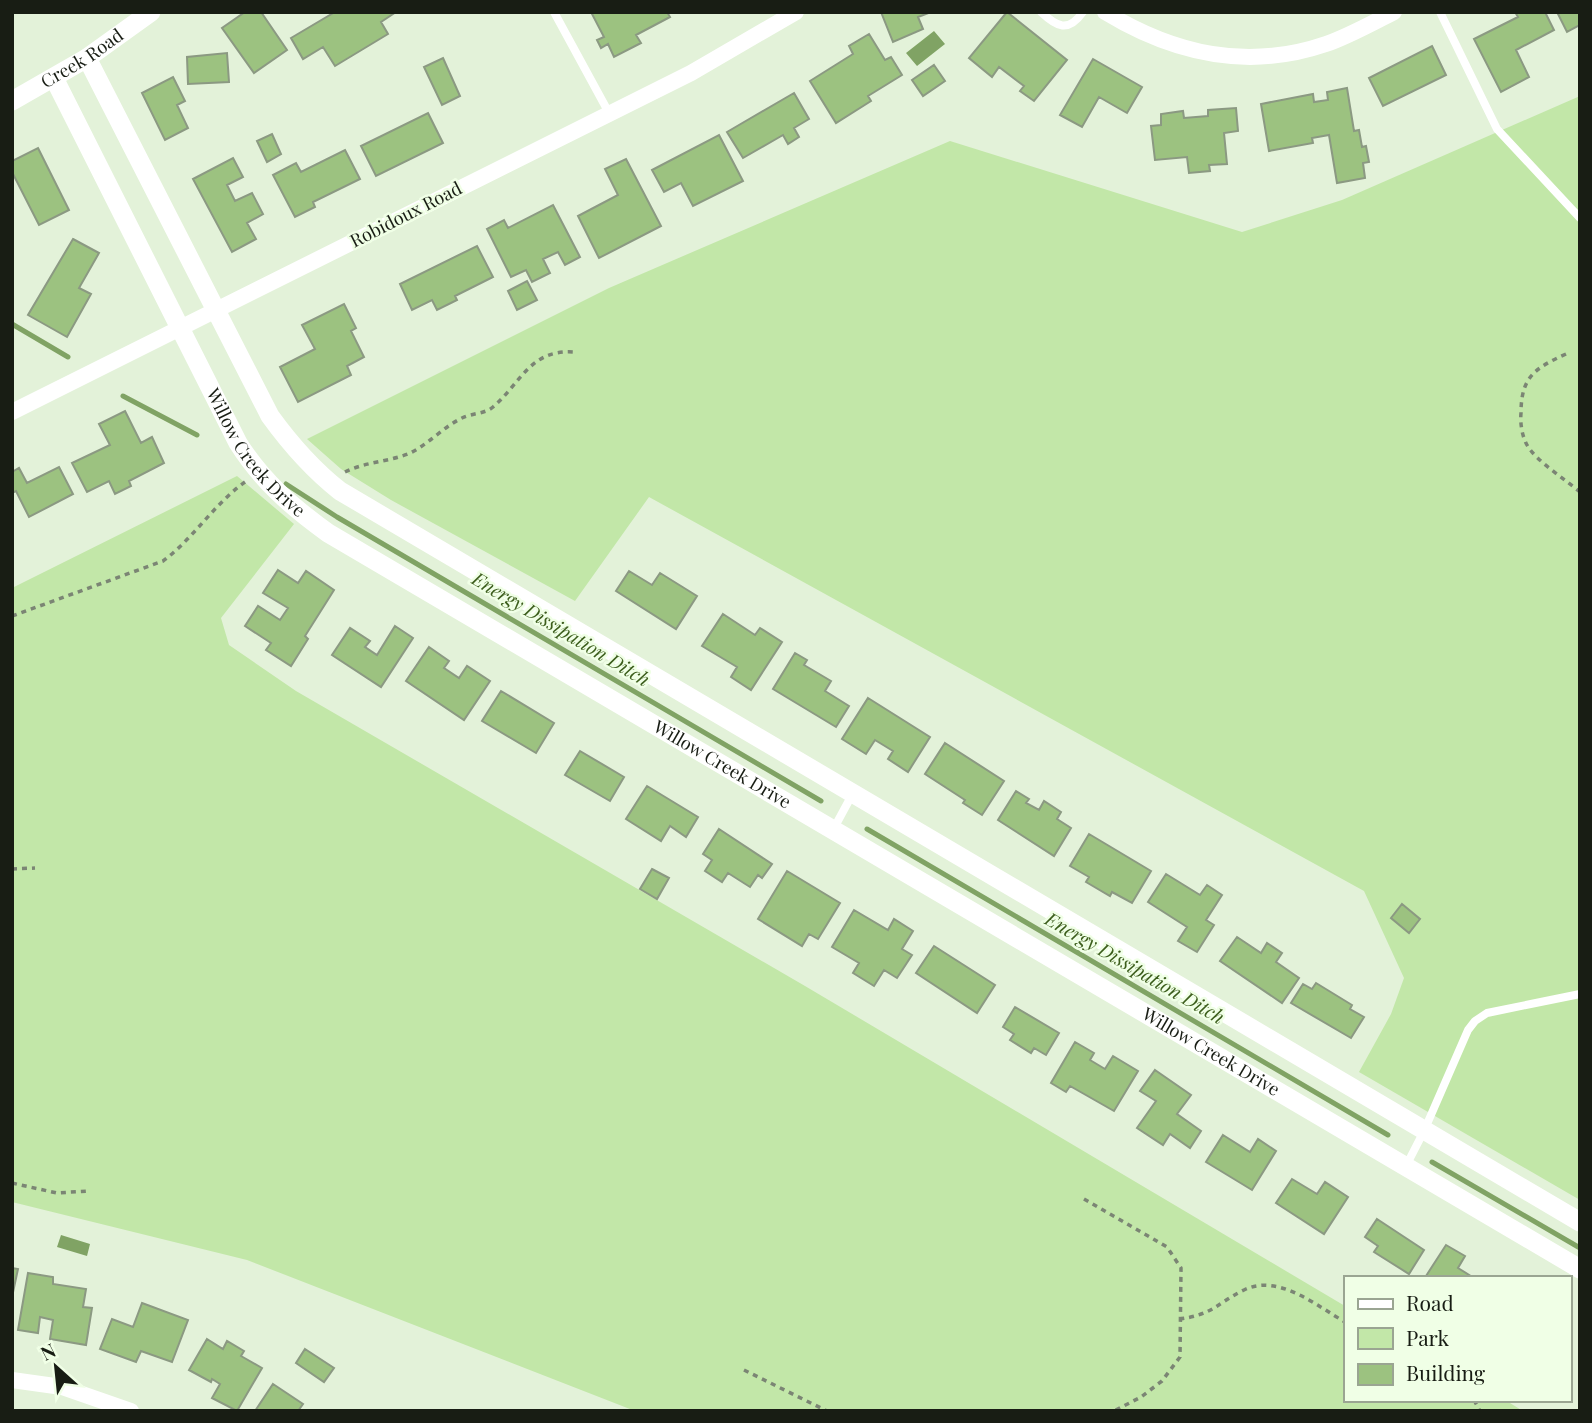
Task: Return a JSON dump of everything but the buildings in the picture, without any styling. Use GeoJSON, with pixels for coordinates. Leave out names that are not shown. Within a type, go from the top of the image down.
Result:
{"type":"FeatureCollection","features":[{"type":"Feature","properties":{"kind":"street","name":"Creek Road"},"geometry":{"type":"LineString","coordinates":[[12,101],[87,58],[151,12]]}},
{"type":"Feature","properties":{"kind":"street","name":"Robidoux Road"},"geometry":{"type":"LineString","coordinates":[[12,412],[691,73],[796,12]]}},
{"type":"Feature","properties":{"kind":"street"},"geometry":{"type":"LineString","coordinates":[[1105,12],[1135,31],[1171,44],[1201,53],[1241,58],[1284,54],[1325,44],[1394,12]]}},
{"type":"Feature","properties":{"kind":"street","name":"Willow Creek Drive"},"geometry":{"type":"LineString","coordinates":[[87,58],[270,416],[316,472],[340,491],[1579,1221]]}},
{"type":"Feature","properties":{"kind":"street","name":"Willow Creek Drive"},"geometry":{"type":"LineString","coordinates":[[54,78],[238,443],[267,483],[295,509],[328,533],[1580,1269]]}},
{"type":"Feature","properties":{"kind":"street"},"geometry":{"type":"LineString","coordinates":[[12,1380],[62,1387],[131,1411]]}},
{"type":"Feature","properties":{"kind":"lane"},"geometry":{"type":"LineString","coordinates":[[554,12],[609,113]]}},
{"type":"Feature","properties":{"kind":"lane"},"geometry":{"type":"LineString","coordinates":[[1041,12],[1056,25],[1063,26],[1078,19],[1083,12]]}},
{"type":"Feature","properties":{"kind":"lane"},"geometry":{"type":"LineString","coordinates":[[1440,12],[1497,129],[1580,218]]}},
{"type":"Feature","properties":{"kind":"lane"},"geometry":{"type":"LineString","coordinates":[[833,830],[853,793]]}},
{"type":"Feature","properties":{"kind":"lane"},"geometry":{"type":"LineString","coordinates":[[1405,1166],[1424,1131],[1468,1030],[1475,1021],[1487,1013],[1580,993]]}},
{"type":"Feature","properties":{"kind":"path"},"geometry":{"type":"LineString","coordinates":[[341,474],[418,448],[461,418],[490,410],[523,373],[548,354],[559,351],[574,352]]}},
{"type":"Feature","properties":{"kind":"path"},"geometry":{"type":"LineString","coordinates":[[1566,354],[1542,365],[1527,380],[1521,393],[1520,421],[1531,450],[1580,492]]}},
{"type":"Feature","properties":{"kind":"path"},"geometry":{"type":"LineString","coordinates":[[12,869],[35,869]]}},
{"type":"Feature","properties":{"kind":"path"},"geometry":{"type":"LineString","coordinates":[[12,1183],[57,1193],[88,1191]]}},
{"type":"Feature","properties":{"kind":"path"},"geometry":{"type":"LineString","coordinates":[[1083,1199],[1167,1247],[1181,1268],[1180,1357],[1162,1381],[1141,1397],[1114,1411]]}},
{"type":"Feature","properties":{"kind":"path"},"geometry":{"type":"LineString","coordinates":[[1179,1319],[1199,1317],[1244,1289],[1278,1286],[1298,1294],[1344,1321]]}},
{"type":"Feature","properties":{"kind":"path"},"geometry":{"type":"LineString","coordinates":[[744,1370],[828,1411]]}},
{"type":"Feature","properties":{"kind":"green space"},"geometry":{"type":"Polygon","coordinates":[[[1580,96],[1580,1200],[1359,1072],[1391,1014],[1404,978],[1364,891],[649,497],[575,601],[391,500],[341,469],[307,439],[609,288],[950,141],[1242,232],[1342,200],[1580,96]]]}},
{"type":"Feature","properties":{"kind":"green space"},"geometry":{"type":"Polygon","coordinates":[[[237,476],[294,524],[221,618],[229,645],[296,691],[805,986],[1344,1305],[1344,1402],[1508,1402],[1523,1411],[635,1411],[247,1260],[12,1202],[12,588],[237,476]]]}},
{"type":"Feature","properties":{"kind":"shaded area"},"geometry":{"type":"Polygon","coordinates":[[[934,31],[945,44],[917,66],[906,53],[934,31]]]}},
{"type":"Feature","properties":{"kind":"shaded area"},"geometry":{"type":"Polygon","coordinates":[[[61,1235],[90,1244],[87,1256],[57,1247],[61,1235]]]}},
{"type":"Feature","properties":{"kind":"waterway","name":"Energy Dissipation Ditch"},"geometry":{"type":"LineString","coordinates":[[12,324],[68,357]]}},
{"type":"Feature","properties":{"kind":"waterway","name":"Energy Dissipation Ditch"},"geometry":{"type":"LineString","coordinates":[[123,396],[197,435]]}},
{"type":"Feature","properties":{"kind":"waterway","name":"Energy Dissipation Ditch"},"geometry":{"type":"LineString","coordinates":[[286,484],[337,517],[821,801]]}},
{"type":"Feature","properties":{"kind":"waterway","name":"Energy Dissipation Ditch"},"geometry":{"type":"LineString","coordinates":[[867,829],[1388,1135]]}},
{"type":"Feature","properties":{"kind":"waterway","name":"Energy Dissipation Ditch"},"geometry":{"type":"LineString","coordinates":[[1432,1162],[1580,1248]]}}]}
